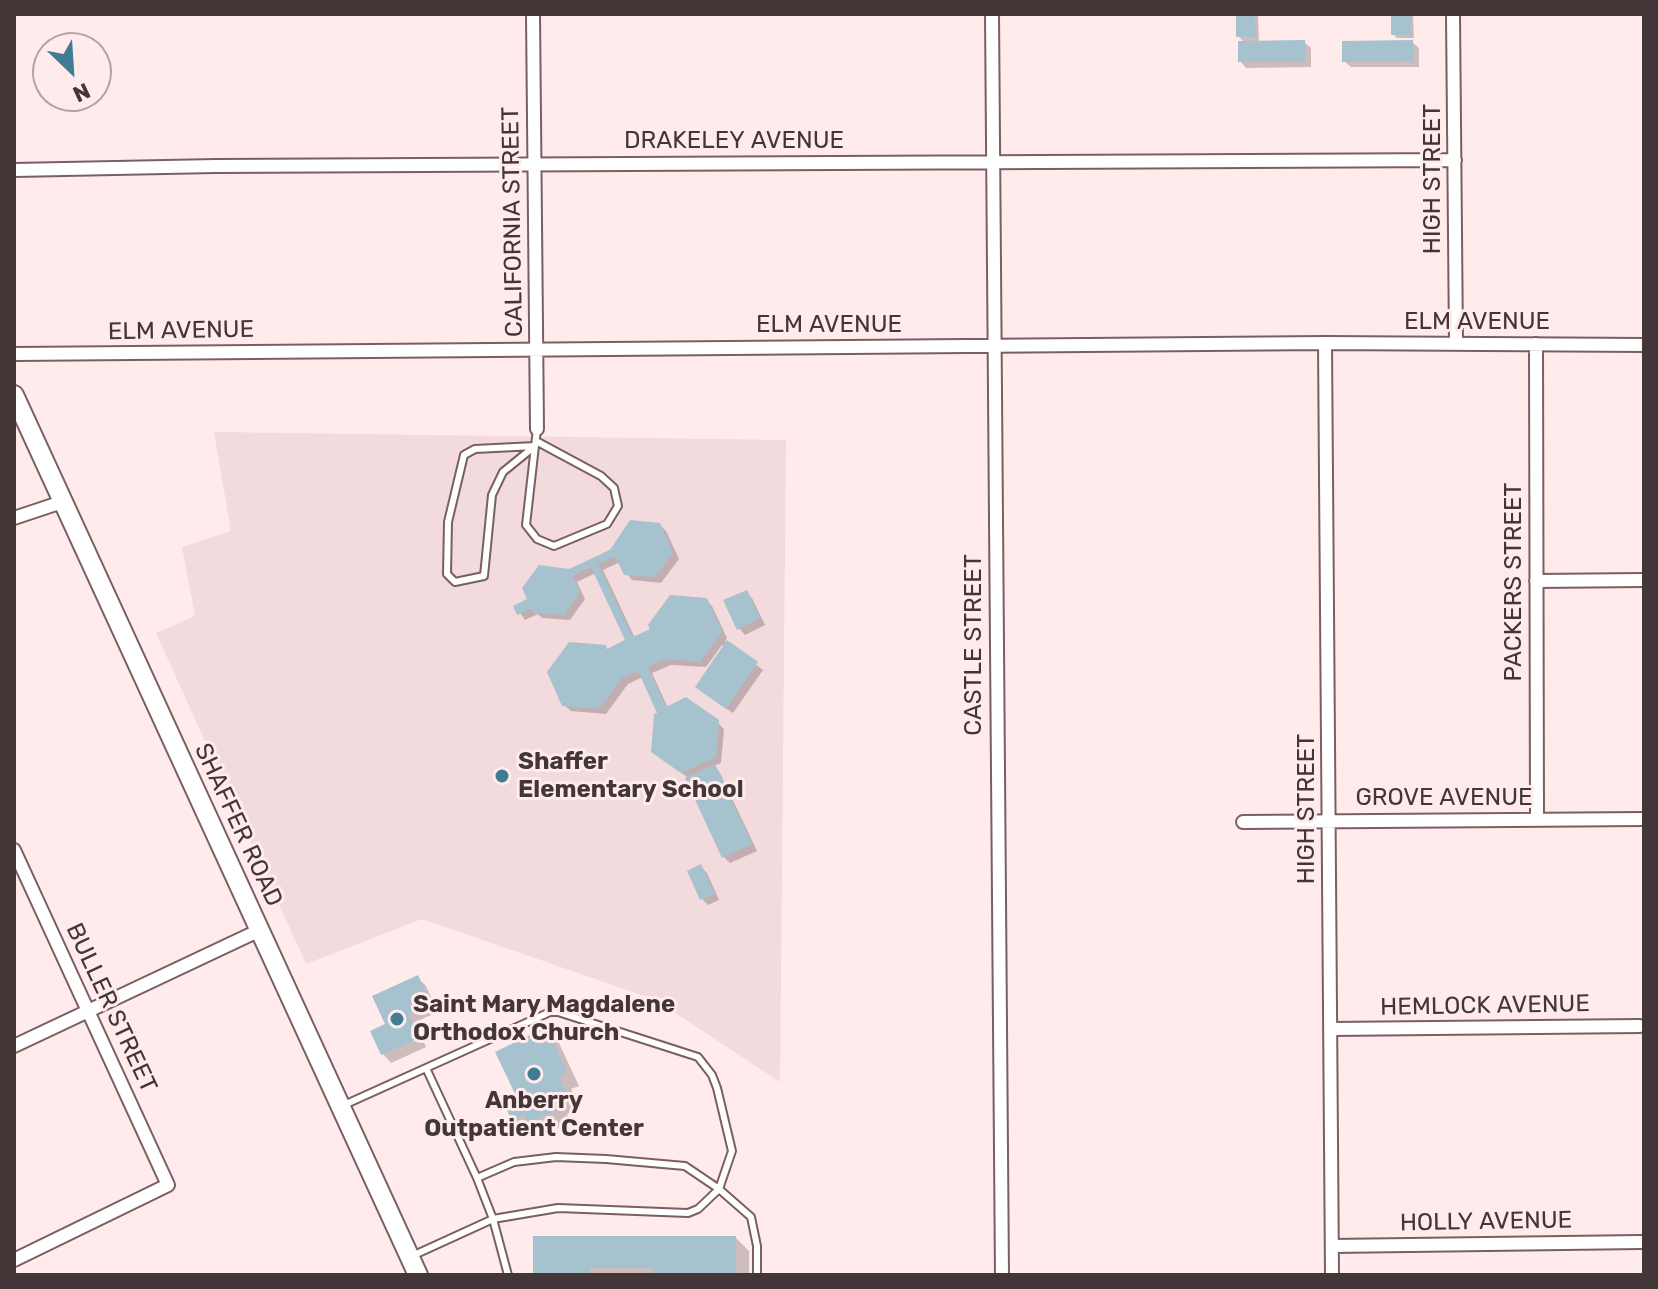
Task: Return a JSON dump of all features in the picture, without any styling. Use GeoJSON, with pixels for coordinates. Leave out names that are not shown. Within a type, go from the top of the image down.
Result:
{"type":"FeatureCollection","features":[{"type":"Feature","properties":{"kind":"main road","name":"SHAFFER ROAD"},"geometry":{"type":"LineString","coordinates":[[14,395],[418,1275]]}},
{"type":"Feature","properties":{"kind":"street","name":"CALIFORNIA STREET"},"geometry":{"type":"LineString","coordinates":[[533,14],[536,439]]}},
{"type":"Feature","properties":{"kind":"street","name":"CASTLE STREET"},"geometry":{"type":"LineString","coordinates":[[992,14],[1002,1275]]}},
{"type":"Feature","properties":{"kind":"street","name":"HIGH STREET"},"geometry":{"type":"LineString","coordinates":[[1453,14],[1456,343]]}},
{"type":"Feature","properties":{"kind":"street","name":"DRAKELEY AVENUE"},"geometry":{"type":"LineString","coordinates":[[14,170],[1455,160]]}},
{"type":"Feature","properties":{"kind":"street","name":"HIGH STREET"},"geometry":{"type":"LineString","coordinates":[[1325,343],[1332,1275]]}},
{"type":"Feature","properties":{"kind":"street","name":"ELM AVENUE"},"geometry":{"type":"LineString","coordinates":[[14,354],[1325,343],[1644,345]]}},
{"type":"Feature","properties":{"kind":"street","name":"PACKERS STREET"},"geometry":{"type":"LineString","coordinates":[[1536,344],[1537,819]]}},
{"type":"Feature","properties":{"kind":"street"},"geometry":{"type":"LineString","coordinates":[[14,518],[62,502]]}},
{"type":"Feature","properties":{"kind":"street"},"geometry":{"type":"LineString","coordinates":[[1536,581],[1644,580]]}},
{"type":"Feature","properties":{"kind":"street","name":"GROVE AVENUE"},"geometry":{"type":"LineString","coordinates":[[1243,822],[1644,819]]}},
{"type":"Feature","properties":{"kind":"street","name":"BULLER STREET"},"geometry":{"type":"LineString","coordinates":[[14,850],[168,1185],[14,1260]]}},
{"type":"Feature","properties":{"kind":"street"},"geometry":{"type":"LineString","coordinates":[[14,1046],[260,930]]}},
{"type":"Feature","properties":{"kind":"street","name":"HEMLOCK AVENUE"},"geometry":{"type":"LineString","coordinates":[[1330,1029],[1640,1026]]}},
{"type":"Feature","properties":{"kind":"street","name":"HOLLY AVENUE"},"geometry":{"type":"LineString","coordinates":[[1332,1246],[1641,1242]]}},
{"type":"Feature","properties":{"kind":"lane"},"geometry":{"type":"LineString","coordinates":[[536,439],[503,472],[492,495],[484,576],[455,582],[447,574],[448,522],[464,455],[475,449],[536,439],[601,476],[614,488],[618,506],[607,524],[554,546],[537,539],[526,525],[536,439]]}},
{"type":"Feature","properties":{"kind":"lane"},"geometry":{"type":"LineString","coordinates":[[341,1107],[544,1014],[558,1012],[698,1057],[712,1075],[732,1151],[719,1189],[698,1209],[688,1213],[558,1208],[493,1219],[410,1257]]}},
{"type":"Feature","properties":{"kind":"lane"},"geometry":{"type":"LineString","coordinates":[[426,1068],[477,1178],[493,1219],[508,1275]]}},
{"type":"Feature","properties":{"kind":"lane"},"geometry":{"type":"LineString","coordinates":[[477,1178],[514,1162],[556,1157],[685,1166],[719,1189],[751,1217],[757,1246],[757,1275]]}},
{"type":"Feature","properties":{"kind":"shaded area","name":"Shaffer Elementary School"},"geometry":{"type":"Polygon","coordinates":[[[214,432],[786,440],[780,1082],[656,1000],[422,919],[306,964],[156,633],[195,616],[182,547],[231,531],[214,432]]]}},
{"type":"Feature","properties":{"kind":"building"},"geometry":{"type":"Polygon","coordinates":[[[1236,14],[1255,14],[1256,37],[1236,37],[1236,14]]]}},
{"type":"Feature","properties":{"kind":"building"},"geometry":{"type":"Polygon","coordinates":[[[1391,14],[1411,14],[1411,35],[1391,35],[1391,14]]]}},
{"type":"Feature","properties":{"kind":"building"},"geometry":{"type":"Polygon","coordinates":[[[1305,40],[1306,62],[1238,62],[1238,41],[1305,40]]]}},
{"type":"Feature","properties":{"kind":"building"},"geometry":{"type":"Polygon","coordinates":[[[1413,40],[1414,61],[1342,62],[1342,41],[1413,40]]]}},
{"type":"Feature","properties":{"kind":"building"},"geometry":{"type":"Polygon","coordinates":[[[630,520],[660,523],[673,552],[655,577],[624,575],[615,556],[598,564],[633,637],[650,629],[648,625],[670,595],[707,598],[722,631],[700,662],[664,659],[648,667],[666,707],[686,697],[719,720],[716,757],[681,773],[651,752],[654,714],[657,713],[638,671],[622,678],[599,709],[562,706],[547,672],[569,642],[606,645],[607,649],[625,640],[591,567],[572,576],[580,592],[564,615],[534,613],[532,609],[517,615],[513,606],[527,599],[522,588],[539,565],[569,569],[610,550],[630,520]]]}},
{"type":"Feature","properties":{"kind":"building"},"geometry":{"type":"Polygon","coordinates":[[[747,590],[760,618],[737,630],[723,600],[747,590]]]}},
{"type":"Feature","properties":{"kind":"building"},"geometry":{"type":"Polygon","coordinates":[[[727,640],[758,662],[726,709],[695,687],[727,640]]]}},
{"type":"Feature","properties":{"kind":"building"},"geometry":{"type":"Polygon","coordinates":[[[715,764],[752,844],[722,858],[685,778],[715,764]]]}},
{"type":"Feature","properties":{"kind":"building"},"geometry":{"type":"Polygon","coordinates":[[[701,864],[715,894],[700,900],[687,871],[701,864]]]}},
{"type":"Feature","properties":{"kind":"building","name":"Saint Mary Magdalene Orthodox Church"},"geometry":{"type":"Polygon","coordinates":[[[418,975],[431,1003],[408,1013],[419,1038],[381,1055],[370,1031],[385,1024],[372,996],[418,975]]]}},
{"type":"Feature","properties":{"kind":"building","name":"Anberry Outpatient Center"},"geometry":{"type":"Polygon","coordinates":[[[546,1027],[567,1072],[559,1076],[568,1095],[555,1101],[559,1109],[528,1123],[524,1115],[512,1121],[503,1102],[516,1096],[495,1052],[546,1027]]]}},
{"type":"Feature","properties":{"kind":"building"},"geometry":{"type":"Polygon","coordinates":[[[533,1236],[736,1236],[736,1275],[653,1275],[653,1268],[590,1268],[590,1275],[533,1275],[533,1236]]]}},
{"type":"Feature","properties":{"kind":"place","name":"Shaffer Elementary School"},"geometry":{"type":"Point","coordinates":[502,776]}},
{"type":"Feature","properties":{"kind":"place","name":"Saint Mary Magdalene Orthodox Church"},"geometry":{"type":"Point","coordinates":[397,1019]}},
{"type":"Feature","properties":{"kind":"place","name":"Anberry Outpatient Center"},"geometry":{"type":"Point","coordinates":[534,1074]}}]}
